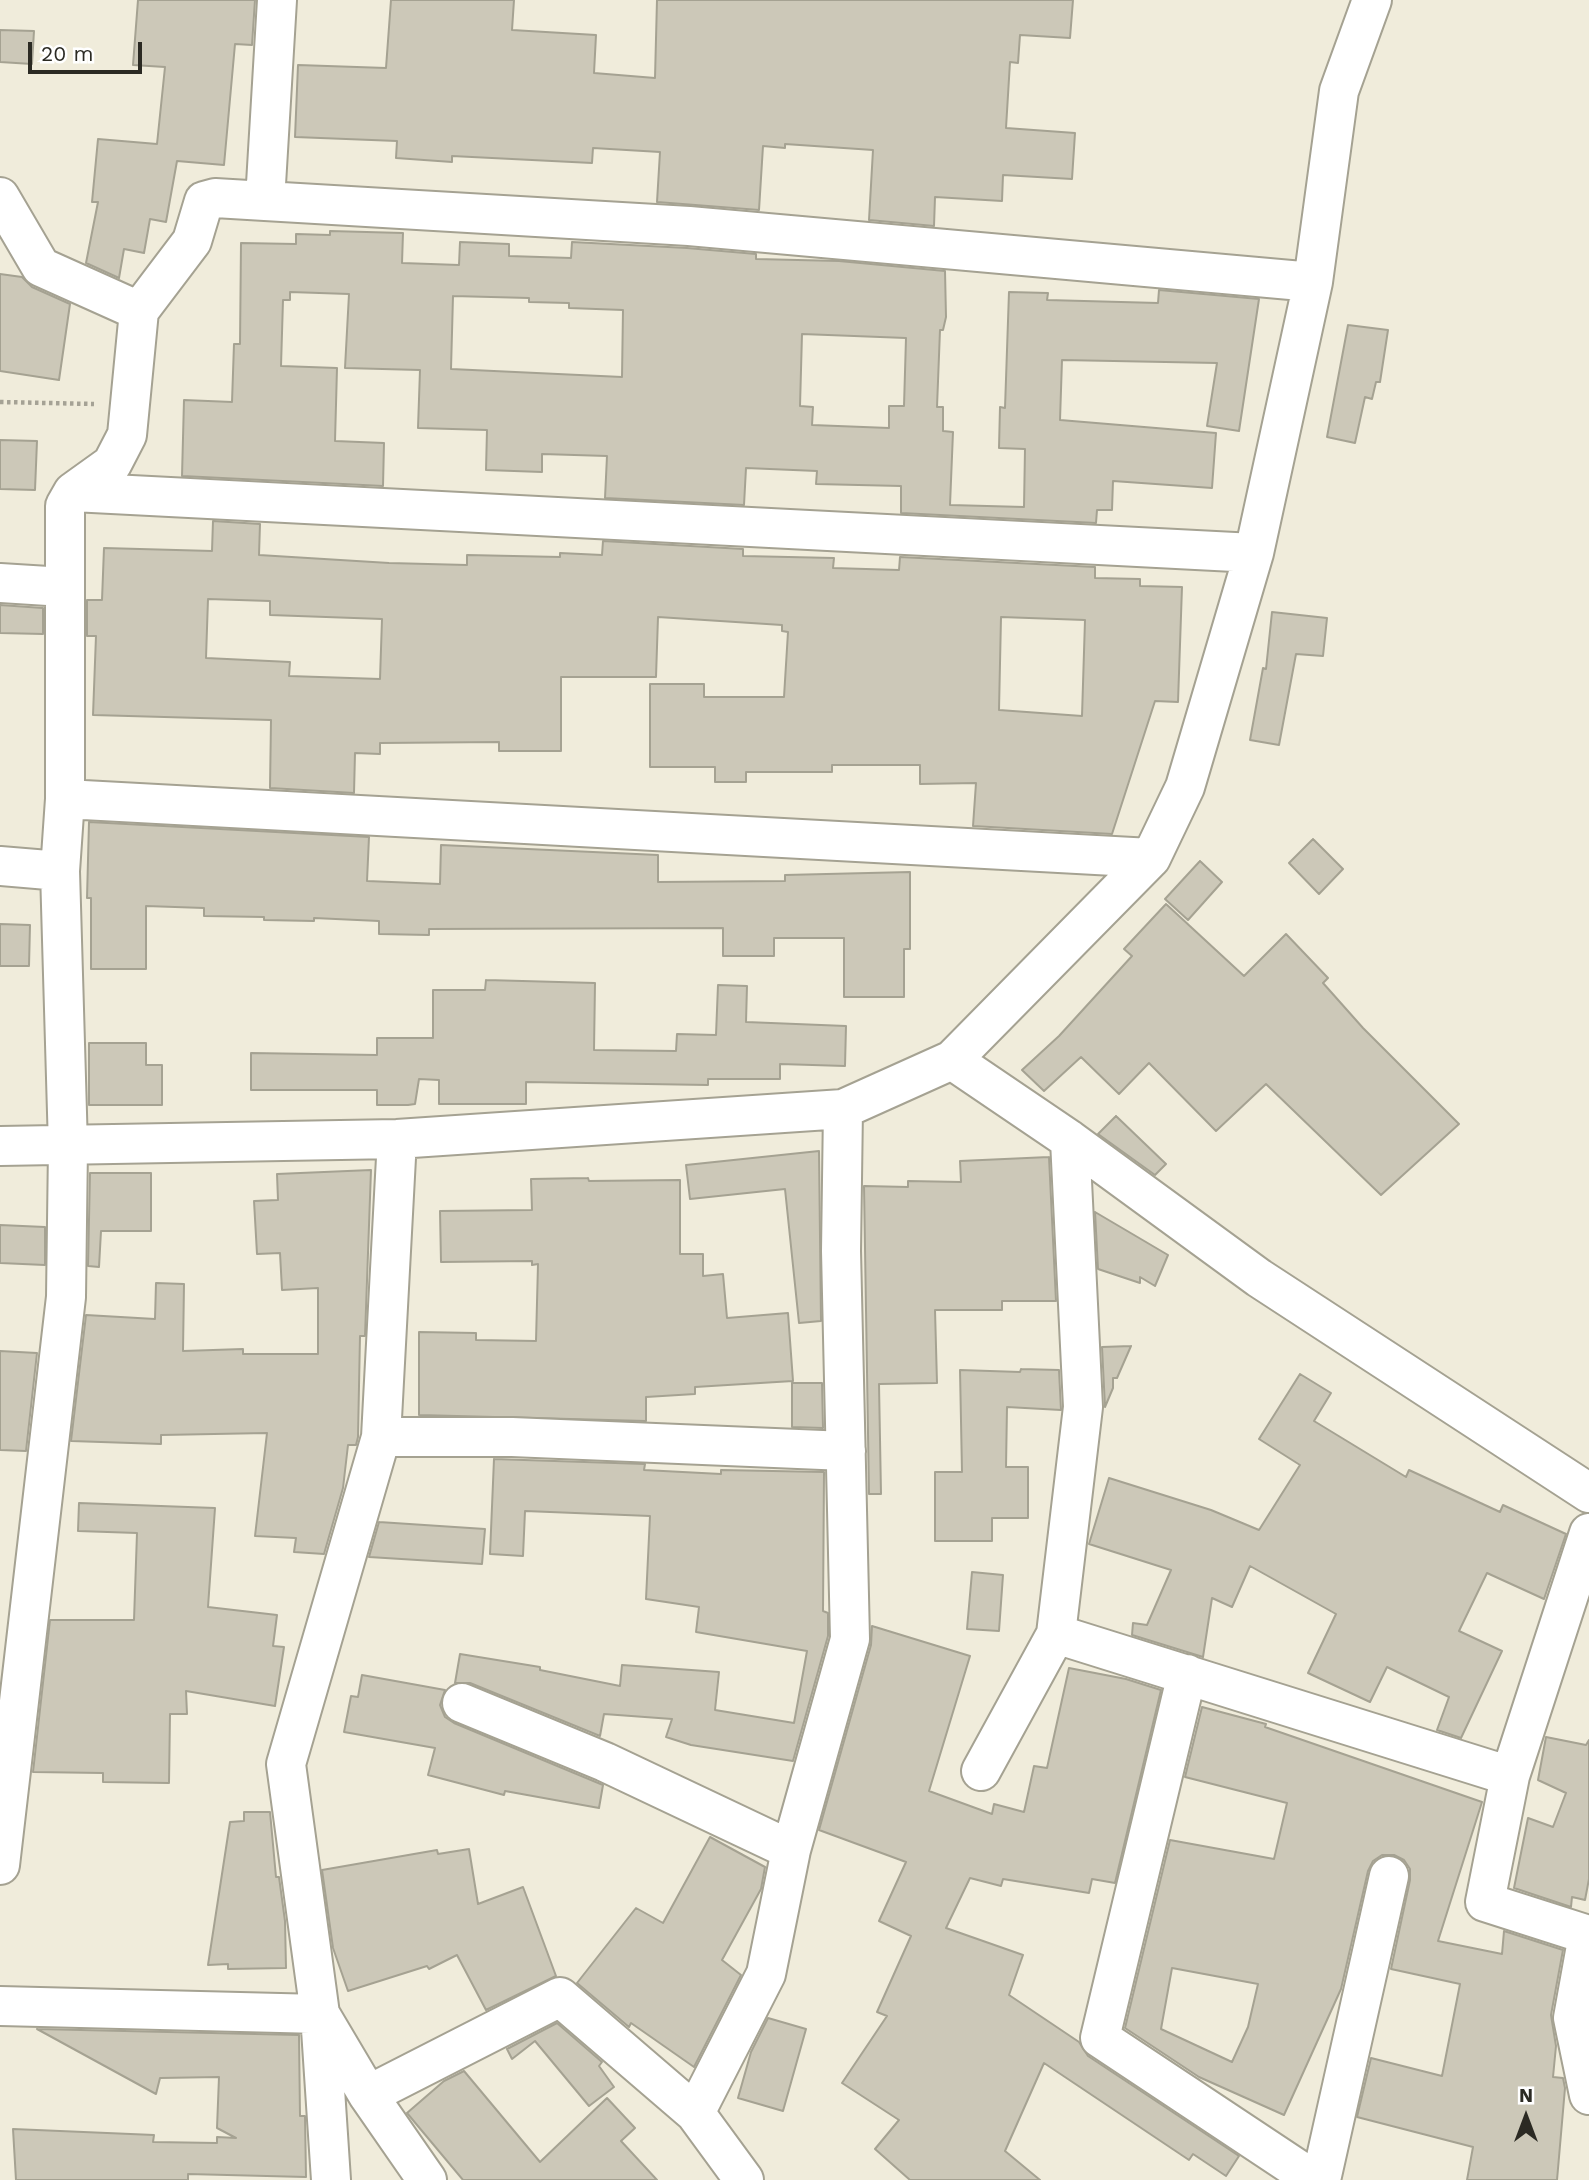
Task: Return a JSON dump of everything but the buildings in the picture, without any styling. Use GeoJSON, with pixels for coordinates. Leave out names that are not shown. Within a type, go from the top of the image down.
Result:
{"type":"FeatureCollection","features":[{"type":"Feature","properties":{"kind":"street"},"geometry":{"type":"LineString","coordinates":[[265,201],[277,0]]}},
{"type":"Feature","properties":{"kind":"street"},"geometry":{"type":"LineString","coordinates":[[0,1146],[68,1147],[397,1139],[843,1109],[952,1060],[1151,858],[1185,787],[1254,553],[1312,282],[1339,91],[1372,0]]}},
{"type":"Feature","properties":{"kind":"street"},"geometry":{"type":"LineString","coordinates":[[0,197],[41,267],[139,311]]}},
{"type":"Feature","properties":{"kind":"street"},"geometry":{"type":"LineString","coordinates":[[0,1865],[66,1297],[68,1147],[60,871],[65,799],[65,506],[73,492],[112,464],[127,435],[139,311],[192,241],[204,201],[215,198],[690,226],[1312,282]]}},
{"type":"Feature","properties":{"kind":"street"},"geometry":{"type":"LineString","coordinates":[[73,492],[1254,553]]}},
{"type":"Feature","properties":{"kind":"street"},"geometry":{"type":"LineString","coordinates":[[0,583],[64,587]]}},
{"type":"Feature","properties":{"kind":"street"},"geometry":{"type":"LineString","coordinates":[[65,799],[1151,858]]}},
{"type":"Feature","properties":{"kind":"street"},"geometry":{"type":"LineString","coordinates":[[0,866],[60,871]]}},
{"type":"Feature","properties":{"kind":"street"},"geometry":{"type":"LineString","coordinates":[[952,1060],[1070,1140],[1259,1278],[1589,1493]]}},
{"type":"Feature","properties":{"kind":"street"},"geometry":{"type":"LineString","coordinates":[[695,2113],[766,1975],[791,1850],[850,1639],[841,1251],[843,1109]]}},
{"type":"Feature","properties":{"kind":"street"},"geometry":{"type":"LineString","coordinates":[[331,2180],[320,2014],[286,1764],[381,1437],[397,1139]]}},
{"type":"Feature","properties":{"kind":"street"},"geometry":{"type":"LineString","coordinates":[[981,1771],[1056,1634],[1083,1407],[1070,1140]]}},
{"type":"Feature","properties":{"kind":"street"},"geometry":{"type":"LineString","coordinates":[[381,1437],[512,1437],[846,1451]]}},
{"type":"Feature","properties":{"kind":"street"},"geometry":{"type":"LineString","coordinates":[[1589,1533],[1510,1776],[1485,1902],[1588,1935],[1573,2018],[1589,2095]]}},
{"type":"Feature","properties":{"kind":"street"},"geometry":{"type":"LineString","coordinates":[[1056,1634],[1510,1776]]}},
{"type":"Feature","properties":{"kind":"street"},"geometry":{"type":"LineString","coordinates":[[1186,1674],[1100,2038],[1314,2180]]}},
{"type":"Feature","properties":{"kind":"street"},"geometry":{"type":"LineString","coordinates":[[462,1703],[605,1762],[791,1850]]}},
{"type":"Feature","properties":{"kind":"street"},"geometry":{"type":"LineString","coordinates":[[1321,2180],[1389,1876]]}},
{"type":"Feature","properties":{"kind":"street"},"geometry":{"type":"LineString","coordinates":[[368,2095],[560,1997],[695,2113],[744,2180]]}},
{"type":"Feature","properties":{"kind":"street"},"geometry":{"type":"LineString","coordinates":[[0,2006],[320,2014]]}},
{"type":"Feature","properties":{"kind":"street"},"geometry":{"type":"LineString","coordinates":[[320,2014],[368,2095],[427,2180]]}},
{"type":"Feature","properties":{"kind":"path"},"geometry":{"type":"LineString","coordinates":[[0,402],[131,404]]}}]}
